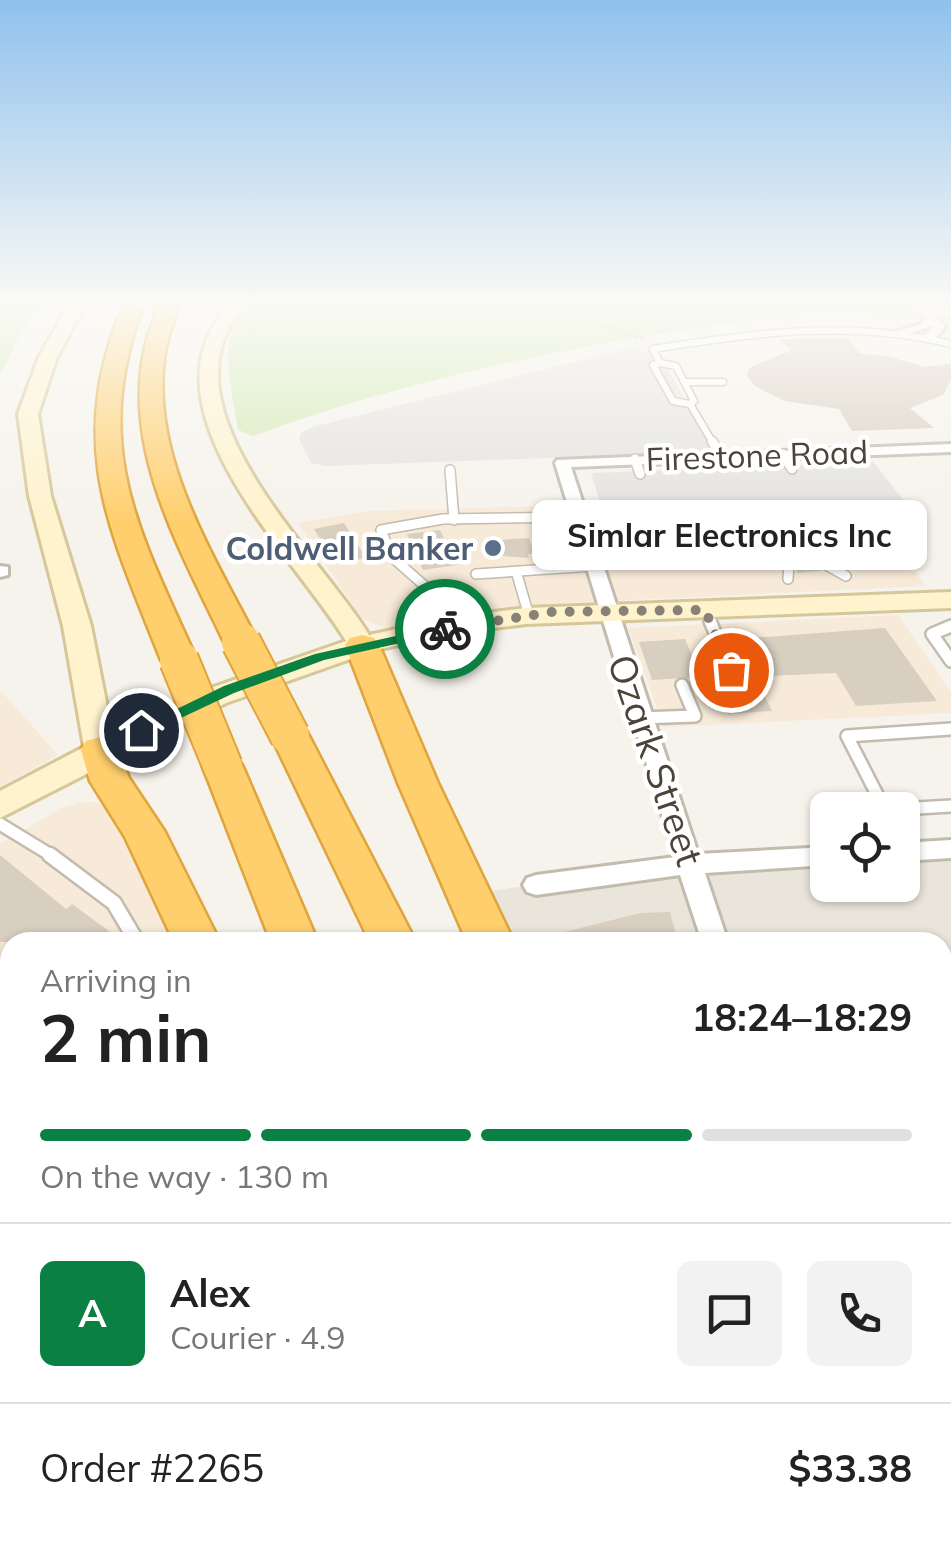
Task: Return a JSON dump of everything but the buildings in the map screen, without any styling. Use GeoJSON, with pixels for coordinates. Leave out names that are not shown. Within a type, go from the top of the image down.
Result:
{"type":"FeatureCollection","features":[{"type":"Feature","properties":{"kind":"highway"},"geometry":{"type":"LineString","coordinates":[[97,376],[92,403],[95,434],[107,458]]}},
{"type":"Feature","properties":{"kind":"highway"},"geometry":{"type":"LineString","coordinates":[[108,376],[104,420],[107,458],[129,538],[291,932]]}},
{"type":"Feature","properties":{"kind":"highway"},"geometry":{"type":"LineString","coordinates":[[152,376],[150,405],[156,442],[176,506],[387,932]]}},
{"type":"Feature","properties":{"kind":"highway"},"geometry":{"type":"LineString","coordinates":[[365,652],[418,783],[486,932]]}},
{"type":"Feature","properties":{"kind":"highway"},"geometry":{"type":"LineString","coordinates":[[102,758],[144,832],[192,932]]}},
{"type":"Feature","properties":{"kind":"main road"},"geometry":{"type":"LineString","coordinates":[[42,376],[28,414],[40,496],[78,626],[102,758]]}},
{"type":"Feature","properties":{"kind":"main road"},"geometry":{"type":"LineString","coordinates":[[210,376],[214,412],[242,483],[270,526],[343,609],[365,652]]}},
{"type":"Feature","properties":{"kind":"main road"},"geometry":{"type":"LineString","coordinates":[[0,820],[102,758],[365,652],[552,612],[607,614],[951,600]]}},
{"type":"Feature","properties":{"kind":"main road"},"geometry":{"type":"LineString","coordinates":[[365,652],[607,614]]}},
{"type":"Feature","properties":{"kind":"street","name":"Firestone Road"},"geometry":{"type":"LineString","coordinates":[[562,463],[637,467],[721,456],[951,448]]}},
{"type":"Feature","properties":{"kind":"street","name":"Ozark Street"},"geometry":{"type":"LineString","coordinates":[[562,463],[607,614],[712,932]]}},
{"type":"Feature","properties":{"kind":"street"},"geometry":{"type":"LineString","coordinates":[[920,851],[951,849]]}},
{"type":"Feature","properties":{"kind":"street"},"geometry":{"type":"LineString","coordinates":[[536,885],[691,864],[810,857]]}},
{"type":"Feature","properties":{"kind":"lane"},"geometry":{"type":"LineString","coordinates":[[658,376],[673,401],[690,404],[721,456]]}},
{"type":"Feature","properties":{"kind":"lane"},"geometry":{"type":"LineString","coordinates":[[681,376],[694,401],[690,404]]}},
{"type":"Feature","properties":{"kind":"lane"},"geometry":{"type":"LineString","coordinates":[[685,382],[723,382]]}},
{"type":"Feature","properties":{"kind":"lane"},"geometry":{"type":"LineString","coordinates":[[783,454],[792,469]]}},
{"type":"Feature","properties":{"kind":"lane"},"geometry":{"type":"LineString","coordinates":[[450,470],[454,520]]}},
{"type":"Feature","properties":{"kind":"lane"},"geometry":{"type":"LineString","coordinates":[[427,588],[395,564],[381,530],[404,522],[578,517]]}},
{"type":"Feature","properties":{"kind":"lane"},"geometry":{"type":"LineString","coordinates":[[821,562],[846,576]]}},
{"type":"Feature","properties":{"kind":"lane"},"geometry":{"type":"LineString","coordinates":[[788,578],[789,564]]}},
{"type":"Feature","properties":{"kind":"lane"},"geometry":{"type":"LineString","coordinates":[[476,574],[592,566]]}},
{"type":"Feature","properties":{"kind":"lane"},"geometry":{"type":"LineString","coordinates":[[516,571],[529,616]]}},
{"type":"Feature","properties":{"kind":"lane"},"geometry":{"type":"LineString","coordinates":[[705,610],[731,670]]}},
{"type":"Feature","properties":{"kind":"lane"},"geometry":{"type":"LineString","coordinates":[[951,626],[932,634],[951,661]]}},
{"type":"Feature","properties":{"kind":"lane"},"geometry":{"type":"LineString","coordinates":[[641,718],[695,716],[682,685]]}},
{"type":"Feature","properties":{"kind":"lane"},"geometry":{"type":"LineString","coordinates":[[951,729],[847,736],[885,810],[951,806]]}},
{"type":"Feature","properties":{"kind":"lane"},"geometry":{"type":"LineString","coordinates":[[0,820],[94,884],[126,914],[133,932]]}},
{"type":"Feature","properties":{"kind":"shaded area"},"geometry":{"type":"Polygon","coordinates":[[[520,376],[671,376],[714,452],[326,466],[311,463],[299,439],[301,433],[312,427],[520,376]]]}},
{"type":"Feature","properties":{"kind":"shaded area"},"geometry":{"type":"Polygon","coordinates":[[[873,462],[914,513],[607,525],[591,473],[873,462]]]}},
{"type":"Feature","properties":{"kind":"shaded area"},"geometry":{"type":"Polygon","coordinates":[[[575,505],[581,526],[873,514],[926,586],[569,603],[473,612],[385,628],[362,619],[298,523],[370,511],[575,505]]]}},
{"type":"Feature","properties":{"kind":"shaded area"},"geometry":{"type":"Polygon","coordinates":[[[898,615],[951,692],[951,713],[664,727],[628,628],[898,615]]]}},
{"type":"Feature","properties":{"kind":"shaded area"},"geometry":{"type":"Polygon","coordinates":[[[0,690],[58,755],[0,787],[0,690]]]}},
{"type":"Feature","properties":{"kind":"shaded area"},"geometry":{"type":"Polygon","coordinates":[[[97,802],[115,811],[172,932],[0,932],[0,844],[61,808],[97,802]]]}},
{"type":"Feature","properties":{"kind":"shaded area"},"geometry":{"type":"Polygon","coordinates":[[[951,849],[951,932],[508,932],[490,891],[691,864],[810,857],[810,902],[920,902],[920,851],[951,849]]]}},
{"type":"Feature","properties":{"kind":"green space"},"geometry":{"type":"Polygon","coordinates":[[[230,376],[452,376],[374,396],[253,436],[238,430],[230,376]]]}},
{"type":"Feature","properties":{"kind":"way so far"},"geometry":{"type":"LineString","coordinates":[[445,629],[552,612],[705,610],[731,670]]}},
{"type":"Feature","properties":{"kind":"place","name":"Coldwell Banker"},"geometry":{"type":"Point","coordinates":[493,548]}},
{"type":"Feature","properties":{"kind":"place","name":"Simlar Electronics Inc"},"geometry":{"type":"Point","coordinates":[731,670]}},
{"type":"Feature","properties":{"kind":"route"},"geometry":{"type":"LineString","coordinates":[[141,730],[229,690],[320,657],[445,629]]}}]}
